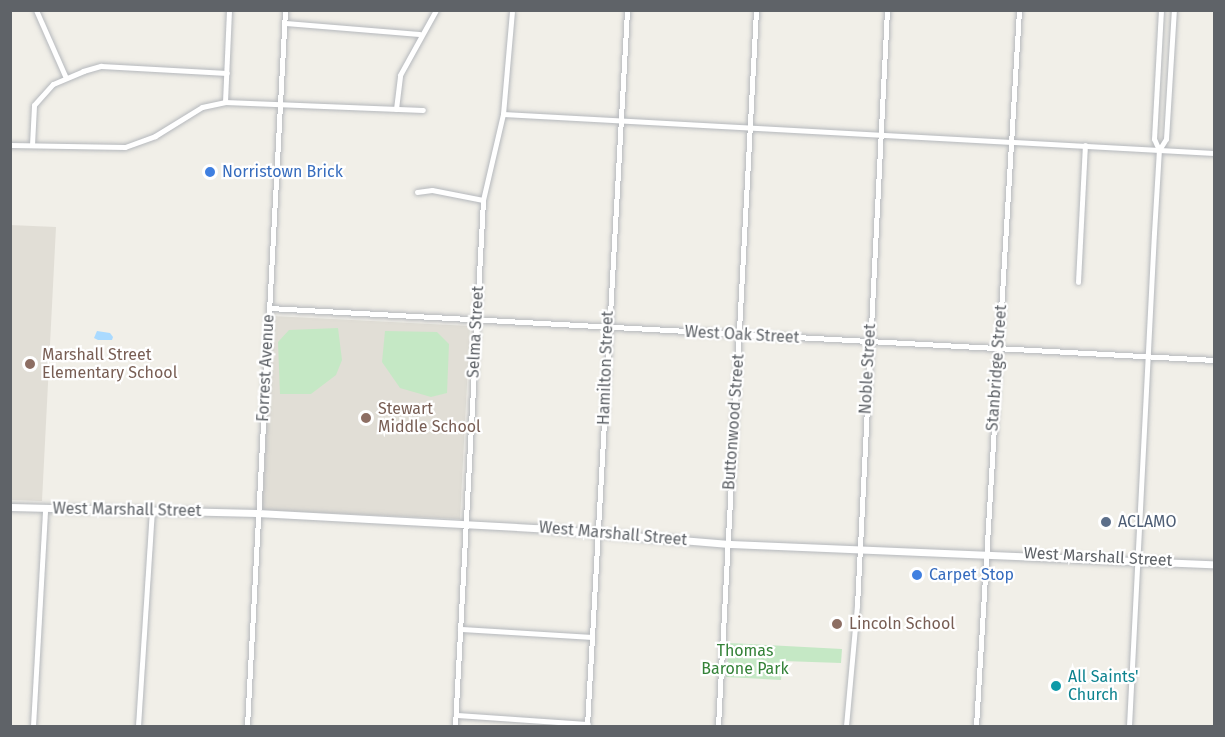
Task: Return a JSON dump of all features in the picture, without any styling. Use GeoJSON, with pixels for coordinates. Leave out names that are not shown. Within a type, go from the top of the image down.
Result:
{"type":"FeatureCollection","features":[{"type":"Feature","properties":{"kind":"street"},"geometry":{"type":"LineString","coordinates":[[36,10],[66,78]]}},
{"type":"Feature","properties":{"kind":"street"},"geometry":{"type":"LineString","coordinates":[[225,102],[229,10]]}},
{"type":"Feature","properties":{"kind":"street","name":"Forrest Avenue"},"geometry":{"type":"LineString","coordinates":[[247,726],[285,10]]}},
{"type":"Feature","properties":{"kind":"street"},"geometry":{"type":"LineString","coordinates":[[396,109],[400,75],[420,34],[436,10]]}},
{"type":"Feature","properties":{"kind":"street","name":"Hamilton Street"},"geometry":{"type":"LineString","coordinates":[[588,725],[590,637],[598,534],[607,327],[627,10]]}},
{"type":"Feature","properties":{"kind":"street","name":"Buttonwood Street"},"geometry":{"type":"LineString","coordinates":[[718,726],[756,10]]}},
{"type":"Feature","properties":{"kind":"street","name":"Noble Street"},"geometry":{"type":"LineString","coordinates":[[846,726],[859,547],[887,10]]}},
{"type":"Feature","properties":{"kind":"street","name":"Stanbridge Street"},"geometry":{"type":"LineString","coordinates":[[976,726],[1019,10]]}},
{"type":"Feature","properties":{"kind":"street"},"geometry":{"type":"LineString","coordinates":[[1129,726],[1159,150],[1154,139],[1161,10]]}},
{"type":"Feature","properties":{"kind":"street"},"geometry":{"type":"LineString","coordinates":[[1159,150],[1166,139],[1174,10]]}},
{"type":"Feature","properties":{"kind":"street","name":"Selma Street"},"geometry":{"type":"LineString","coordinates":[[455,726],[483,200],[502,114],[512,12]]}},
{"type":"Feature","properties":{"kind":"street"},"geometry":{"type":"LineString","coordinates":[[285,23],[420,34]]}},
{"type":"Feature","properties":{"kind":"street"},"geometry":{"type":"LineString","coordinates":[[32,145],[34,105],[53,84],[66,78],[101,66],[227,73]]}},
{"type":"Feature","properties":{"kind":"street"},"geometry":{"type":"LineString","coordinates":[[1157,76],[1170,77]]}},
{"type":"Feature","properties":{"kind":"street"},"geometry":{"type":"LineString","coordinates":[[10,145],[125,147],[155,136],[202,107],[225,102],[423,110]]}},
{"type":"Feature","properties":{"kind":"street"},"geometry":{"type":"LineString","coordinates":[[502,114],[1215,153]]}},
{"type":"Feature","properties":{"kind":"street"},"geometry":{"type":"LineString","coordinates":[[1078,282],[1085,145]]}},
{"type":"Feature","properties":{"kind":"street"},"geometry":{"type":"LineString","coordinates":[[417,192],[432,190],[483,200]]}},
{"type":"Feature","properties":{"kind":"street","name":"West Oak Street"},"geometry":{"type":"LineString","coordinates":[[269,308],[1215,360]]}},
{"type":"Feature","properties":{"kind":"street","name":"West Marshall Street"},"geometry":{"type":"LineString","coordinates":[[10,507],[257,513],[729,544],[987,551],[1215,564]]}},
{"type":"Feature","properties":{"kind":"street"},"geometry":{"type":"LineString","coordinates":[[33,726],[45,508]]}},
{"type":"Feature","properties":{"kind":"street"},"geometry":{"type":"LineString","coordinates":[[138,726],[152,511]]}},
{"type":"Feature","properties":{"kind":"street"},"geometry":{"type":"LineString","coordinates":[[460,629],[590,637]]}},
{"type":"Feature","properties":{"kind":"street"},"geometry":{"type":"LineString","coordinates":[[456,715],[588,725]]}},
{"type":"Feature","properties":{"kind":"shaded area","name":"Marshall Street Elementary School"},"geometry":{"type":"Polygon","coordinates":[[[10,225],[56,227],[42,501],[11,500],[10,225]]]}},
{"type":"Feature","properties":{"kind":"shaded area","name":"Stewart Middle School"},"geometry":{"type":"Polygon","coordinates":[[[272,316],[470,326],[460,519],[262,510],[272,316]]]}},
{"type":"Feature","properties":{"kind":"green space"},"geometry":{"type":"Polygon","coordinates":[[[338,328],[342,360],[336,375],[311,394],[280,394],[278,342],[289,330],[338,328]]]}},
{"type":"Feature","properties":{"kind":"green space"},"geometry":{"type":"Polygon","coordinates":[[[385,331],[437,332],[449,344],[447,393],[431,397],[400,388],[382,362],[385,331]]]}},
{"type":"Feature","properties":{"kind":"green space","name":"Thomas Barone Park"},"geometry":{"type":"Polygon","coordinates":[[[729,643],[842,649],[841,663],[783,661],[781,680],[726,677],[729,643]]]}},
{"type":"Feature","properties":{"kind":"water"},"geometry":{"type":"Polygon","coordinates":[[[97,331],[110,333],[112,340],[94,338],[97,331]]]}},
{"type":"Feature","properties":{"kind":"place","name":"Norristown Brick"},"geometry":{"type":"Point","coordinates":[210,172]}},
{"type":"Feature","properties":{"kind":"place","name":"Marshall Street Elementary School"},"geometry":{"type":"Point","coordinates":[30,364]}},
{"type":"Feature","properties":{"kind":"place","name":"Stewart Middle School"},"geometry":{"type":"Point","coordinates":[366,418]}},
{"type":"Feature","properties":{"kind":"place","name":"ACLAMO"},"geometry":{"type":"Point","coordinates":[1106,522]}},
{"type":"Feature","properties":{"kind":"place","name":"Carpet Stop"},"geometry":{"type":"Point","coordinates":[917,575]}},
{"type":"Feature","properties":{"kind":"place","name":"Lincoln School"},"geometry":{"type":"Point","coordinates":[837,624]}},
{"type":"Feature","properties":{"kind":"place","name":"All Saints' Church"},"geometry":{"type":"Point","coordinates":[1056,686]}}]}
